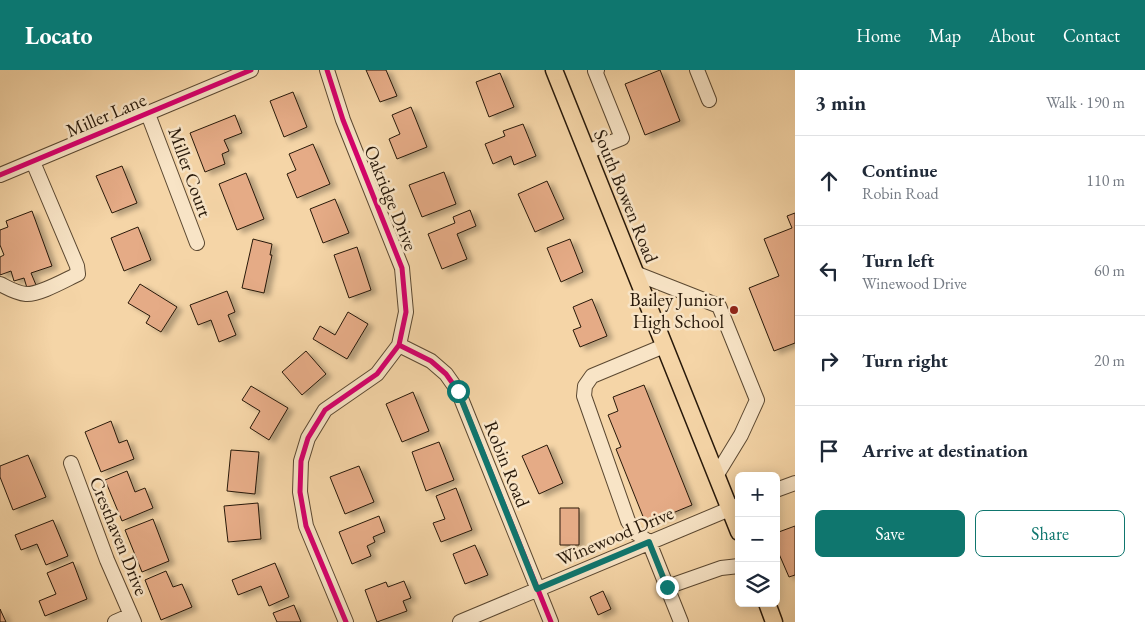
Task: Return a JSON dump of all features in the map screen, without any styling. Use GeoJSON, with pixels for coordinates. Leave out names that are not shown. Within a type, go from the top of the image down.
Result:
{"type":"FeatureCollection","features":[{"type":"Feature","properties":{"kind":"main road","name":"South Bowen Road"},"geometry":{"type":"LineString","coordinates":[[554,70],[716,476],[734,506]]}},
{"type":"Feature","properties":{"kind":"main road"},"geometry":{"type":"LineString","coordinates":[[768,607],[774,622]]}},
{"type":"Feature","properties":{"kind":"street","name":"Miller Lane"},"geometry":{"type":"LineString","coordinates":[[0,175],[251,70]]}},
{"type":"Feature","properties":{"kind":"street","name":"Oakridge Drive"},"geometry":{"type":"LineString","coordinates":[[327,70],[343,120],[402,268],[406,312],[399,345],[377,374],[325,410],[308,438],[301,461],[300,492],[306,526],[346,622]]}},
{"type":"Feature","properties":{"kind":"street"},"geometry":{"type":"LineString","coordinates":[[587,152],[622,138],[595,71],[598,70]]}},
{"type":"Feature","properties":{"kind":"street"},"geometry":{"type":"LineString","coordinates":[[698,70],[709,100]]}},
{"type":"Feature","properties":{"kind":"street","name":"Miller Court"},"geometry":{"type":"LineString","coordinates":[[148,114],[197,243]]}},
{"type":"Feature","properties":{"kind":"street"},"geometry":{"type":"LineString","coordinates":[[0,284],[15,292],[27,294],[44,289],[78,274],[77,266],[33,162]]}},
{"type":"Feature","properties":{"kind":"street"},"geometry":{"type":"LineString","coordinates":[[635,272],[719,306],[757,400],[741,435],[716,476]]}},
{"type":"Feature","properties":{"kind":"street","name":"Robin Road"},"geometry":{"type":"LineString","coordinates":[[399,345],[431,361],[446,374],[458,391],[551,622]]}},
{"type":"Feature","properties":{"kind":"street"},"geometry":{"type":"LineString","coordinates":[[664,346],[592,376],[585,386],[584,396],[628,521],[636,533],[649,542],[681,622]]}},
{"type":"Feature","properties":{"kind":"street","name":"Cresthaven Drive"},"geometry":{"type":"LineString","coordinates":[[70,463],[107,560],[133,619]]}},
{"type":"Feature","properties":{"kind":"street"},"geometry":{"type":"LineString","coordinates":[[780,489],[795,483]]}},
{"type":"Feature","properties":{"kind":"street","name":"Winewood Drive"},"geometry":{"type":"LineString","coordinates":[[460,622],[734,506]]}},
{"type":"Feature","properties":{"kind":"street"},"geometry":{"type":"LineString","coordinates":[[667,587],[721,568],[735,566]]}},
{"type":"Feature","properties":{"kind":"street"},"geometry":{"type":"LineString","coordinates":[[114,622],[133,619]]}},
{"type":"Feature","properties":{"kind":"building"},"geometry":{"type":"Polygon","coordinates":[[[366,70],[386,70],[397,96],[380,102],[366,70]]]}},
{"type":"Feature","properties":{"kind":"building"},"geometry":{"type":"Polygon","coordinates":[[[660,70],[680,121],[645,135],[625,84],[660,70]]]}},
{"type":"Feature","properties":{"kind":"building"},"geometry":{"type":"Polygon","coordinates":[[[500,73],[514,107],[489,117],[476,82],[500,73]]]}},
{"type":"Feature","properties":{"kind":"building"},"geometry":{"type":"Polygon","coordinates":[[[293,92],[307,127],[284,137],[270,101],[293,92]]]}},
{"type":"Feature","properties":{"kind":"building"},"geometry":{"type":"Polygon","coordinates":[[[411,107],[427,147],[397,159],[389,139],[400,134],[392,115],[411,107]]]}},
{"type":"Feature","properties":{"kind":"building"},"geometry":{"type":"Polygon","coordinates":[[[235,115],[242,133],[224,140],[229,151],[222,154],[225,164],[205,172],[190,133],[235,115]]]}},
{"type":"Feature","properties":{"kind":"building"},"geometry":{"type":"Polygon","coordinates":[[[523,124],[536,156],[514,165],[511,156],[493,164],[485,144],[505,136],[503,131],[523,124]]]}},
{"type":"Feature","properties":{"kind":"building"},"geometry":{"type":"Polygon","coordinates":[[[313,144],[330,184],[297,198],[287,174],[296,170],[289,154],[313,144]]]}},
{"type":"Feature","properties":{"kind":"building"},"geometry":{"type":"Polygon","coordinates":[[[122,166],[137,203],[112,213],[96,176],[122,166]]]}},
{"type":"Feature","properties":{"kind":"building"},"geometry":{"type":"Polygon","coordinates":[[[444,172],[456,204],[422,217],[409,185],[444,172]]]}},
{"type":"Feature","properties":{"kind":"building"},"geometry":{"type":"Polygon","coordinates":[[[246,173],[264,219],[237,230],[219,184],[246,173]]]}},
{"type":"Feature","properties":{"kind":"building"},"geometry":{"type":"Polygon","coordinates":[[[547,181],[564,219],[535,232],[518,194],[547,181]]]}},
{"type":"Feature","properties":{"kind":"building"},"geometry":{"type":"Polygon","coordinates":[[[335,199],[349,233],[323,243],[310,209],[335,199]]]}},
{"type":"Feature","properties":{"kind":"building"},"geometry":{"type":"Polygon","coordinates":[[[470,210],[476,226],[457,234],[467,259],[442,269],[428,234],[455,223],[453,217],[470,210]]]}},
{"type":"Feature","properties":{"kind":"building"},"geometry":{"type":"Polygon","coordinates":[[[32,211],[52,266],[31,273],[36,285],[27,288],[24,278],[14,281],[11,271],[0,275],[0,257],[4,255],[0,245],[0,230],[8,227],[6,221],[32,211]]]}},
{"type":"Feature","properties":{"kind":"building"},"geometry":{"type":"Polygon","coordinates":[[[795,213],[795,343],[774,351],[749,288],[779,276],[764,239],[792,228],[787,216],[795,213]]]}},
{"type":"Feature","properties":{"kind":"building"},"geometry":{"type":"Polygon","coordinates":[[[138,227],[151,260],[124,271],[111,238],[138,227]]]}},
{"type":"Feature","properties":{"kind":"building"},"geometry":{"type":"Polygon","coordinates":[[[253,239],[272,244],[270,255],[272,255],[264,293],[242,288],[253,239]]]}},
{"type":"Feature","properties":{"kind":"building"},"geometry":{"type":"Polygon","coordinates":[[[570,239],[583,272],[561,282],[547,248],[570,239]]]}},
{"type":"Feature","properties":{"kind":"building"},"geometry":{"type":"Polygon","coordinates":[[[357,247],[371,290],[349,298],[334,255],[357,247]]]}},
{"type":"Feature","properties":{"kind":"building"},"geometry":{"type":"Polygon","coordinates":[[[140,284],[177,307],[161,332],[146,323],[150,316],[128,303],[140,284]]]}},
{"type":"Feature","properties":{"kind":"building"},"geometry":{"type":"Polygon","coordinates":[[[227,291],[235,312],[228,315],[236,335],[219,342],[211,320],[198,325],[190,305],[227,291]]]}},
{"type":"Feature","properties":{"kind":"building"},"geometry":{"type":"Polygon","coordinates":[[[592,299],[607,336],[580,347],[573,330],[581,327],[573,307],[592,299]]]}},
{"type":"Feature","properties":{"kind":"building"},"geometry":{"type":"Polygon","coordinates":[[[348,312],[368,324],[347,359],[313,339],[320,326],[335,335],[348,312]]]}},
{"type":"Feature","properties":{"kind":"building"},"geometry":{"type":"Polygon","coordinates":[[[306,351],[326,374],[302,395],[282,372],[306,351]]]}},
{"type":"Feature","properties":{"kind":"building"},"geometry":{"type":"Polygon","coordinates":[[[644,385],[692,505],[646,524],[616,449],[621,447],[608,415],[618,411],[613,397],[644,385]]]}},
{"type":"Feature","properties":{"kind":"building"},"geometry":{"type":"Polygon","coordinates":[[[251,386],[288,408],[269,440],[250,428],[260,411],[242,400],[251,386]]]}},
{"type":"Feature","properties":{"kind":"building"},"geometry":{"type":"Polygon","coordinates":[[[413,392],[429,431],[402,442],[386,404],[413,392]]]}},
{"type":"Feature","properties":{"kind":"building"},"geometry":{"type":"Polygon","coordinates":[[[111,421],[119,443],[127,440],[134,459],[101,472],[85,432],[111,421]]]}},
{"type":"Feature","properties":{"kind":"building"},"geometry":{"type":"Polygon","coordinates":[[[439,442],[454,480],[426,491],[412,452],[439,442]]]}},
{"type":"Feature","properties":{"kind":"building"},"geometry":{"type":"Polygon","coordinates":[[[547,445],[563,483],[539,494],[522,456],[547,445]]]}},
{"type":"Feature","properties":{"kind":"building"},"geometry":{"type":"Polygon","coordinates":[[[231,450],[259,452],[255,494],[227,491],[231,450]]]}},
{"type":"Feature","properties":{"kind":"building"},"geometry":{"type":"Polygon","coordinates":[[[28,455],[46,497],[13,510],[0,477],[0,466],[28,455]]]}},
{"type":"Feature","properties":{"kind":"building"},"geometry":{"type":"Polygon","coordinates":[[[359,466],[374,502],[345,514],[330,477],[359,466]]]}},
{"type":"Feature","properties":{"kind":"building"},"geometry":{"type":"Polygon","coordinates":[[[127,471],[135,492],[145,488],[153,508],[122,521],[105,480],[127,471]]]}},
{"type":"Feature","properties":{"kind":"building"},"geometry":{"type":"Polygon","coordinates":[[[456,488],[472,530],[441,542],[433,523],[445,519],[436,496],[456,488]]]}},
{"type":"Feature","properties":{"kind":"building"},"geometry":{"type":"Polygon","coordinates":[[[258,503],[261,539],[228,542],[224,506],[258,503]]]}},
{"type":"Feature","properties":{"kind":"building"},"geometry":{"type":"Polygon","coordinates":[[[560,508],[579,508],[579,545],[560,545],[560,508]]]}},
{"type":"Feature","properties":{"kind":"building"},"geometry":{"type":"Polygon","coordinates":[[[379,516],[385,532],[373,537],[375,542],[367,546],[371,556],[352,564],[339,532],[379,516]]]}},
{"type":"Feature","properties":{"kind":"building"},"geometry":{"type":"Polygon","coordinates":[[[153,519],[169,561],[142,572],[125,530],[153,519]]]}},
{"type":"Feature","properties":{"kind":"building"},"geometry":{"type":"Polygon","coordinates":[[[53,520],[68,556],[46,565],[37,544],[21,550],[15,535],[53,520]]]}},
{"type":"Feature","properties":{"kind":"building"},"geometry":{"type":"Polygon","coordinates":[[[795,526],[795,575],[789,577],[780,556],[780,532],[795,526]]]}},
{"type":"Feature","properties":{"kind":"building"},"geometry":{"type":"Polygon","coordinates":[[[475,545],[488,575],[465,584],[453,554],[475,545]]]}},
{"type":"Feature","properties":{"kind":"building"},"geometry":{"type":"Polygon","coordinates":[[[73,562],[87,599],[45,616],[39,601],[56,594],[47,573],[73,562]]]}},
{"type":"Feature","properties":{"kind":"building"},"geometry":{"type":"Polygon","coordinates":[[[275,563],[289,597],[269,606],[261,586],[238,595],[232,580],[275,563]]]}},
{"type":"Feature","properties":{"kind":"building"},"geometry":{"type":"Polygon","coordinates":[[[166,571],[173,587],[182,584],[192,607],[161,620],[145,580],[166,571]]]}},
{"type":"Feature","properties":{"kind":"building"},"geometry":{"type":"Polygon","coordinates":[[[404,581],[411,598],[403,601],[407,611],[377,622],[365,590],[386,582],[388,587],[404,581]]]}},
{"type":"Feature","properties":{"kind":"building"},"geometry":{"type":"Polygon","coordinates":[[[603,591],[611,609],[598,615],[590,597],[603,591]]]}},
{"type":"Feature","properties":{"kind":"building"},"geometry":{"type":"Polygon","coordinates":[[[294,605],[301,622],[277,622],[273,613],[294,605]]]}},
{"type":"Feature","properties":{"kind":"building"},"geometry":{"type":"Polygon","coordinates":[[[0,609],[6,622],[0,622],[0,609]]]}},
{"type":"Feature","properties":{"kind":"cycle path"},"geometry":{"type":"LineString","coordinates":[[0,175],[251,70]]}},
{"type":"Feature","properties":{"kind":"cycle path"},"geometry":{"type":"LineString","coordinates":[[327,70],[343,120],[402,268],[406,312],[399,345],[377,374],[325,410],[308,438],[301,461],[300,492],[306,526],[346,622]]}},
{"type":"Feature","properties":{"kind":"cycle path"},"geometry":{"type":"LineString","coordinates":[[399,345],[431,361],[446,374],[458,391],[551,622]]}},
{"type":"Feature","properties":{"kind":"place","name":"Bailey Junior High School"},"geometry":{"type":"Point","coordinates":[734,310]}},
{"type":"Feature","properties":{"kind":"route"},"geometry":{"type":"LineString","coordinates":[[458,391],[537,589],[649,542],[667,587]]}}]}
